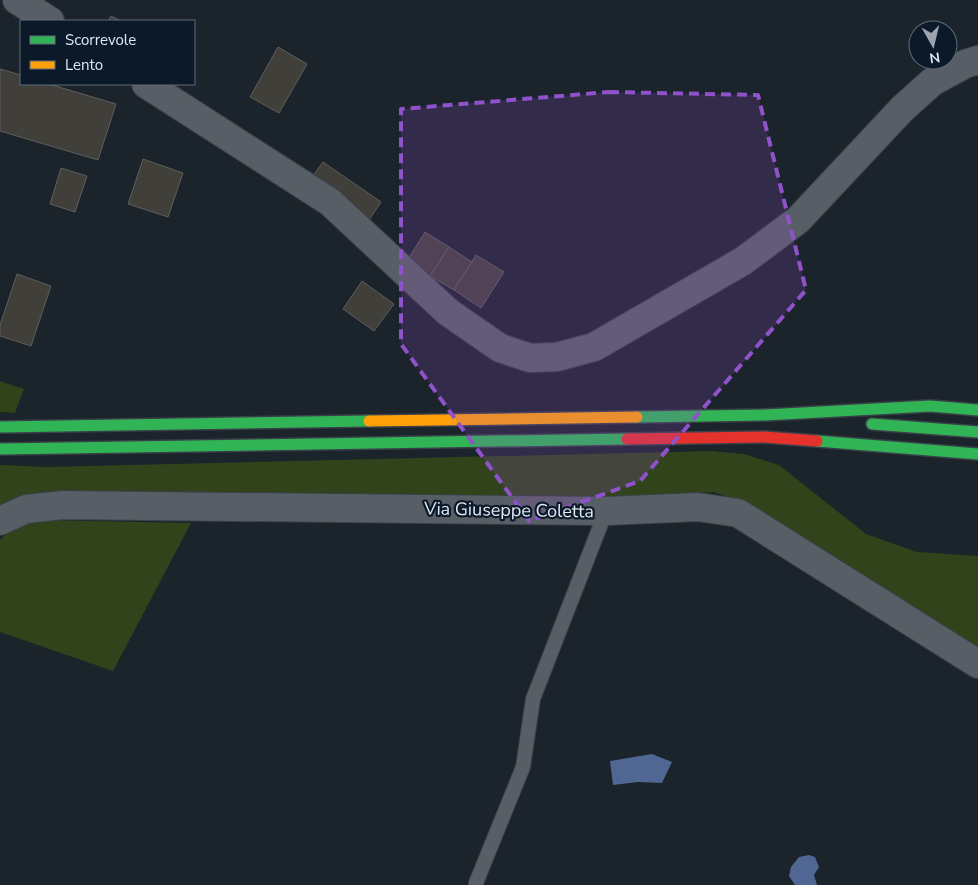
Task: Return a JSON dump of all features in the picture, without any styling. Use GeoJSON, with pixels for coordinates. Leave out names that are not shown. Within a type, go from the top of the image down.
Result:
{"type":"FeatureCollection","features":[{"type":"Feature","properties":{"kind":"highway"},"geometry":{"type":"LineString","coordinates":[[0,427],[764,415],[930,406],[978,410]]}},
{"type":"Feature","properties":{"kind":"highway"},"geometry":{"type":"LineString","coordinates":[[764,415],[978,432]]}},
{"type":"Feature","properties":{"kind":"highway"},"geometry":{"type":"LineString","coordinates":[[0,449],[764,437],[978,454]]}},
{"type":"Feature","properties":{"kind":"street"},"geometry":{"type":"LineString","coordinates":[[17,0],[48,20]]}},
{"type":"Feature","properties":{"kind":"street"},"geometry":{"type":"LineString","coordinates":[[148,85],[330,202],[448,312],[500,348],[530,358],[557,357],[594,347],[743,261],[798,220],[902,109],[932,82],[966,64],[978,60]]}},
{"type":"Feature","properties":{"kind":"street","name":"Via Giuseppe Coletta"},"geometry":{"type":"LineString","coordinates":[[0,521],[26,509],[63,505],[606,511],[698,508],[738,513],[978,664]]}},
{"type":"Feature","properties":{"kind":"lane"},"geometry":{"type":"LineString","coordinates":[[476,882],[523,767],[533,699],[606,511]]}},
{"type":"Feature","properties":{"kind":"highlighted area"},"geometry":{"type":"Polygon","coordinates":[[[609,92],[758,95],[806,290],[640,481],[529,521],[401,344],[401,109],[609,92]]]}},
{"type":"Feature","properties":{"kind":"green space"},"geometry":{"type":"Polygon","coordinates":[[[0,381],[24,389],[15,413],[0,412],[0,381]]]}},
{"type":"Feature","properties":{"kind":"green space"},"geometry":{"type":"Polygon","coordinates":[[[711,451],[744,454],[779,465],[866,534],[917,552],[978,556],[978,648],[768,515],[742,502],[714,492],[616,499],[0,511],[0,465],[45,467],[711,451]]]}},
{"type":"Feature","properties":{"kind":"green space"},"geometry":{"type":"Polygon","coordinates":[[[35,520],[191,523],[113,671],[0,632],[0,540],[16,527],[35,520]]]}},
{"type":"Feature","properties":{"kind":"water"},"geometry":{"type":"Polygon","coordinates":[[[652,754],[672,762],[662,783],[638,782],[613,785],[610,761],[652,754]]]}},
{"type":"Feature","properties":{"kind":"water"},"geometry":{"type":"Polygon","coordinates":[[[809,855],[815,857],[819,867],[814,875],[817,885],[795,885],[789,876],[791,867],[799,857],[809,855]]]}},
{"type":"Feature","properties":{"kind":"building"},"geometry":{"type":"Polygon","coordinates":[[[111,16],[119,20],[109,20],[111,16]]]}},
{"type":"Feature","properties":{"kind":"building"},"geometry":{"type":"Polygon","coordinates":[[[278,47],[307,64],[279,113],[250,97],[278,47]]]}},
{"type":"Feature","properties":{"kind":"building"},"geometry":{"type":"Polygon","coordinates":[[[0,69],[20,75],[20,85],[52,85],[116,104],[98,160],[0,131],[0,69]]]}},
{"type":"Feature","properties":{"kind":"building"},"geometry":{"type":"Polygon","coordinates":[[[143,159],[183,173],[168,217],[128,204],[143,159]]]}},
{"type":"Feature","properties":{"kind":"building"},"geometry":{"type":"Polygon","coordinates":[[[323,162],[381,202],[369,220],[310,180],[323,162]]]}},
{"type":"Feature","properties":{"kind":"building"},"geometry":{"type":"Polygon","coordinates":[[[61,168],[87,176],[75,212],[50,204],[61,168]]]}},
{"type":"Feature","properties":{"kind":"building"},"geometry":{"type":"Polygon","coordinates":[[[425,232],[449,247],[430,276],[407,261],[425,232]]]}},
{"type":"Feature","properties":{"kind":"building"},"geometry":{"type":"Polygon","coordinates":[[[449,247],[472,262],[454,290],[430,276],[449,247]]]}},
{"type":"Feature","properties":{"kind":"building"},"geometry":{"type":"Polygon","coordinates":[[[476,255],[504,272],[481,308],[454,290],[476,255]]]}},
{"type":"Feature","properties":{"kind":"building"},"geometry":{"type":"Polygon","coordinates":[[[17,274],[51,286],[31,346],[0,336],[0,325],[17,274]]]}},
{"type":"Feature","properties":{"kind":"building"},"geometry":{"type":"Polygon","coordinates":[[[362,281],[394,304],[374,331],[343,309],[362,281]]]}},
{"type":"Feature","properties":{"kind":"traffic: fast"},"geometry":{"type":"LineString","coordinates":[[637,417],[765,415],[930,406],[978,410]]}},
{"type":"Feature","properties":{"kind":"traffic: fast"},"geometry":{"type":"LineString","coordinates":[[0,427],[369,421]]}},
{"type":"Feature","properties":{"kind":"traffic: fast"},"geometry":{"type":"LineString","coordinates":[[872,424],[978,432]]}},
{"type":"Feature","properties":{"kind":"traffic: fast"},"geometry":{"type":"LineString","coordinates":[[0,449],[627,439]]}},
{"type":"Feature","properties":{"kind":"traffic: fast"},"geometry":{"type":"LineString","coordinates":[[817,441],[978,454]]}},
{"type":"Feature","properties":{"kind":"traffic: slow"},"geometry":{"type":"LineString","coordinates":[[369,421],[637,417]]}},
{"type":"Feature","properties":{"kind":"traffic: jam"},"geometry":{"type":"LineString","coordinates":[[627,439],[764,437],[817,441]]}}]}
